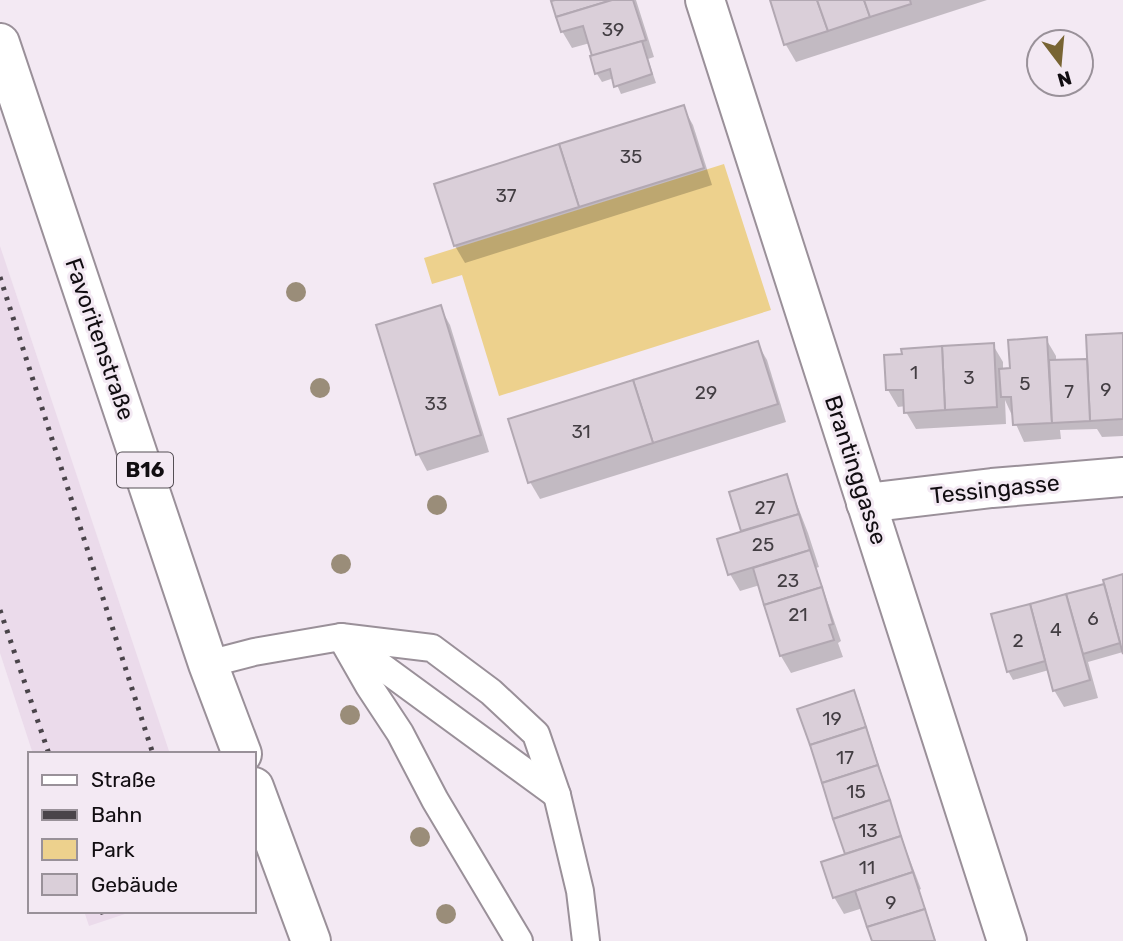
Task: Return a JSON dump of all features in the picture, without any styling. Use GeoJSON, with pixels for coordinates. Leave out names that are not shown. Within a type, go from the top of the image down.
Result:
{"type":"FeatureCollection","features":[{"type":"Feature","properties":{"kind":"street","name":"Brantinggasse"},"geometry":{"type":"LineString","coordinates":[[705,0],[1007,941]]}},
{"type":"Feature","properties":{"kind":"street","name":"Favoritenstraße"},"geometry":{"type":"LineString","coordinates":[[0,43],[208,664],[241,752]]}},
{"type":"Feature","properties":{"kind":"street","name":"Tessingasse"},"geometry":{"type":"LineString","coordinates":[[866,503],[992,488],[1123,477]]}},
{"type":"Feature","properties":{"kind":"street"},"geometry":{"type":"LineString","coordinates":[[256,792],[311,941]]}},
{"type":"Feature","properties":{"kind":"lane"},"geometry":{"type":"LineString","coordinates":[[208,664],[254,652],[341,637],[432,648],[442,655],[491,692],[537,734],[557,795],[580,891],[586,941]]}},
{"type":"Feature","properties":{"kind":"lane"},"geometry":{"type":"LineString","coordinates":[[341,637],[557,795]]}},
{"type":"Feature","properties":{"kind":"lane"},"geometry":{"type":"LineString","coordinates":[[341,637],[369,686],[401,733],[435,800],[519,941]]}},
{"type":"Feature","properties":{"kind":"shaded area"},"geometry":{"type":"Polygon","coordinates":[[[0,246],[169,752],[32,752],[0,653],[0,246]]]}},
{"type":"Feature","properties":{"kind":"shaded area"},"geometry":{"type":"Polygon","coordinates":[[[85,913],[128,913],[89,926],[85,913]]]}},
{"type":"Feature","properties":{"kind":"green space"},"geometry":{"type":"Polygon","coordinates":[[[724,164],[771,310],[499,396],[462,275],[432,284],[424,258],[724,164]]]}},
{"type":"Feature","properties":{"kind":"building"},"geometry":{"type":"Polygon","coordinates":[[[612,0],[556,17],[551,1],[612,0]]]}},
{"type":"Feature","properties":{"kind":"building"},"geometry":{"type":"Polygon","coordinates":[[[612,0],[633,0],[646,40],[592,56],[583,26],[561,32],[556,17],[612,0]]]}},
{"type":"Feature","properties":{"kind":"building"},"geometry":{"type":"Polygon","coordinates":[[[770,0],[817,0],[828,31],[784,45],[770,0]]]}},
{"type":"Feature","properties":{"kind":"building"},"geometry":{"type":"Polygon","coordinates":[[[817,0],[864,0],[870,17],[828,31],[817,0]]]}},
{"type":"Feature","properties":{"kind":"building"},"geometry":{"type":"Polygon","coordinates":[[[864,0],[910,0],[911,4],[870,17],[864,0]]]}},
{"type":"Feature","properties":{"kind":"building"},"geometry":{"type":"Polygon","coordinates":[[[642,41],[652,74],[614,87],[610,69],[595,74],[590,56],[642,41]]]}},
{"type":"Feature","properties":{"kind":"building"},"geometry":{"type":"Polygon","coordinates":[[[684,105],[704,168],[579,207],[559,144],[684,105]]]}},
{"type":"Feature","properties":{"kind":"building"},"geometry":{"type":"Polygon","coordinates":[[[559,144],[579,207],[454,246],[434,184],[559,144]]]}},
{"type":"Feature","properties":{"kind":"building"},"geometry":{"type":"Polygon","coordinates":[[[441,305],[481,435],[416,455],[376,325],[441,305]]]}},
{"type":"Feature","properties":{"kind":"building"},"geometry":{"type":"Polygon","coordinates":[[[1123,333],[1123,419],[1090,421],[1086,335],[1123,333]]]}},
{"type":"Feature","properties":{"kind":"building"},"geometry":{"type":"Polygon","coordinates":[[[1047,337],[1052,423],[1013,425],[1011,397],[1001,397],[999,369],[1010,368],[1008,340],[1047,337]]]}},
{"type":"Feature","properties":{"kind":"building"},"geometry":{"type":"Polygon","coordinates":[[[758,341],[778,404],[653,443],[633,380],[758,341]]]}},
{"type":"Feature","properties":{"kind":"building"},"geometry":{"type":"Polygon","coordinates":[[[994,343],[997,407],[945,410],[942,346],[994,343]]]}},
{"type":"Feature","properties":{"kind":"building"},"geometry":{"type":"Polygon","coordinates":[[[942,346],[945,410],[904,413],[903,390],[886,390],[884,355],[902,354],[901,349],[942,346]]]}},
{"type":"Feature","properties":{"kind":"building"},"geometry":{"type":"Polygon","coordinates":[[[1087,359],[1090,421],[1052,423],[1049,360],[1087,359]]]}},
{"type":"Feature","properties":{"kind":"building"},"geometry":{"type":"Polygon","coordinates":[[[633,380],[653,443],[528,483],[508,419],[633,380]]]}},
{"type":"Feature","properties":{"kind":"building"},"geometry":{"type":"Polygon","coordinates":[[[787,474],[799,514],[741,531],[729,492],[787,474]]]}},
{"type":"Feature","properties":{"kind":"building"},"geometry":{"type":"Polygon","coordinates":[[[799,514],[810,550],[728,575],[717,539],[799,514]]]}},
{"type":"Feature","properties":{"kind":"building"},"geometry":{"type":"Polygon","coordinates":[[[810,550],[822,587],[764,605],[753,568],[810,550]]]}},
{"type":"Feature","properties":{"kind":"building"},"geometry":{"type":"Polygon","coordinates":[[[1123,574],[1123,654],[1103,580],[1123,574]]]}},
{"type":"Feature","properties":{"kind":"building"},"geometry":{"type":"Polygon","coordinates":[[[1104,584],[1120,643],[1083,654],[1066,594],[1104,584]]]}},
{"type":"Feature","properties":{"kind":"building"},"geometry":{"type":"Polygon","coordinates":[[[822,587],[833,624],[829,625],[834,640],[780,656],[764,605],[822,587]]]}},
{"type":"Feature","properties":{"kind":"building"},"geometry":{"type":"Polygon","coordinates":[[[1066,594],[1090,680],[1053,691],[1030,604],[1066,594]]]}},
{"type":"Feature","properties":{"kind":"building"},"geometry":{"type":"Polygon","coordinates":[[[1030,604],[1045,661],[1007,672],[991,614],[1030,604]]]}},
{"type":"Feature","properties":{"kind":"building"},"geometry":{"type":"Polygon","coordinates":[[[854,690],[866,727],[810,745],[797,709],[854,690]]]}},
{"type":"Feature","properties":{"kind":"building"},"geometry":{"type":"Polygon","coordinates":[[[866,727],[878,765],[822,783],[810,745],[866,727]]]}},
{"type":"Feature","properties":{"kind":"building"},"geometry":{"type":"Polygon","coordinates":[[[878,765],[890,800],[833,819],[822,783],[878,765]]]}},
{"type":"Feature","properties":{"kind":"building"},"geometry":{"type":"Polygon","coordinates":[[[890,800],[901,836],[845,854],[833,819],[890,800]]]}},
{"type":"Feature","properties":{"kind":"building"},"geometry":{"type":"Polygon","coordinates":[[[901,836],[913,872],[833,898],[821,862],[901,836]]]}},
{"type":"Feature","properties":{"kind":"building"},"geometry":{"type":"Polygon","coordinates":[[[913,872],[925,909],[867,927],[855,891],[913,872]]]}},
{"type":"Feature","properties":{"kind":"building"},"geometry":{"type":"Polygon","coordinates":[[[925,909],[935,941],[872,941],[867,927],[925,909]]]}},
{"type":"Feature","properties":{"kind":"railway"},"geometry":{"type":"LineString","coordinates":[[0,277],[152,752]]}},
{"type":"Feature","properties":{"kind":"railway"},"geometry":{"type":"LineString","coordinates":[[0,610],[48,752]]}},
{"type":"Feature","properties":{"kind":"railway"},"geometry":{"type":"LineString","coordinates":[[103,913],[105,920]]}}]}
